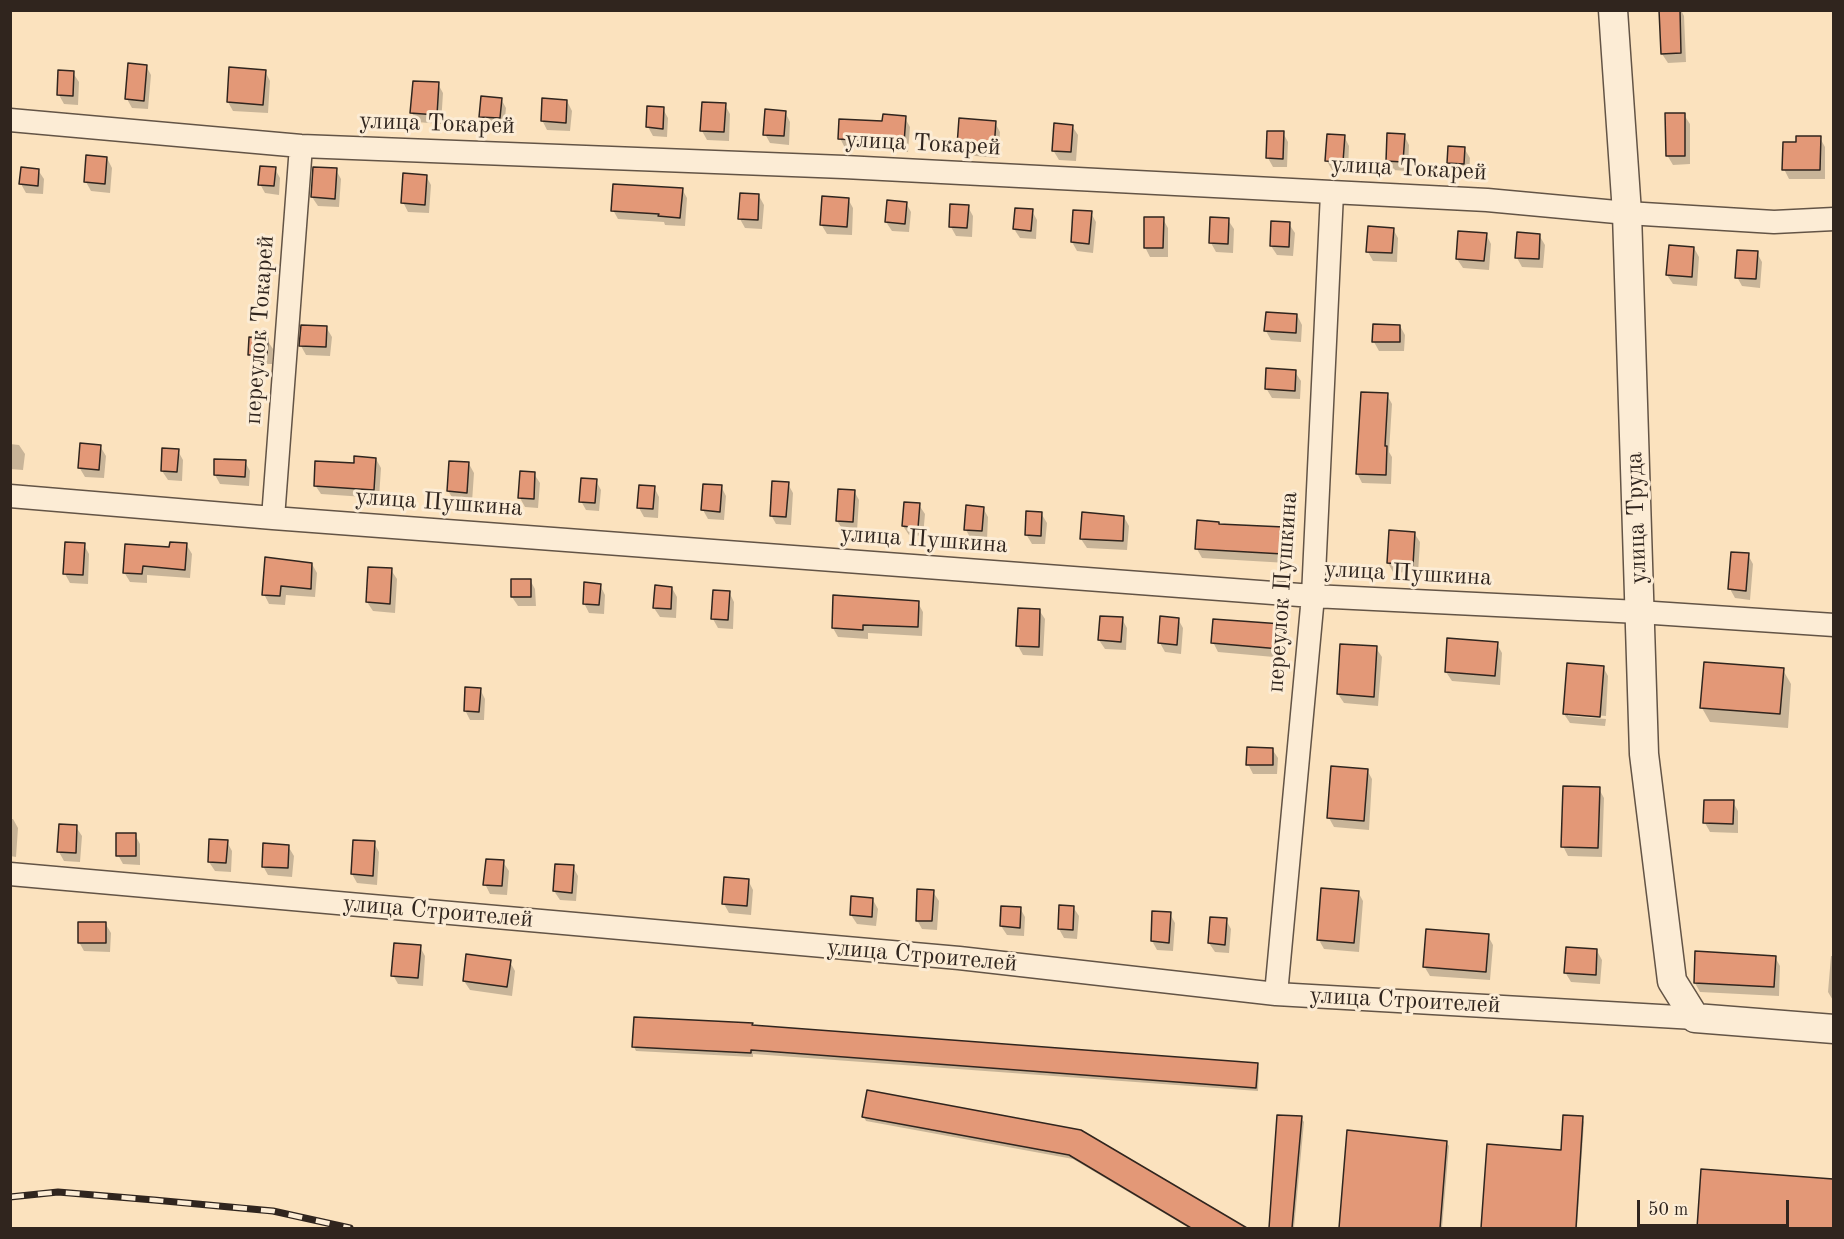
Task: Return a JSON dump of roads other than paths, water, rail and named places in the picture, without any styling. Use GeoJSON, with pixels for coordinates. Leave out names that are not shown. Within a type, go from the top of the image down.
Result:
{"type":"FeatureCollection","features":[{"type":"Feature","properties":{"kind":"street","name":"улица Труда"},"geometry":{"type":"LineString","coordinates":[[1613,10],[1627,213],[1644,754],[1672,981],[1695,1018]]}},
{"type":"Feature","properties":{"kind":"street","name":"улица Токарей"},"geometry":{"type":"LineString","coordinates":[[10,120],[301,146],[844,167],[1487,200],[1627,213],[1774,222],[1833,219]]}},
{"type":"Feature","properties":{"kind":"street","name":"переулок Токарей"},"geometry":{"type":"LineString","coordinates":[[273,518],[301,146]]}},
{"type":"Feature","properties":{"kind":"street","name":"переулок Пушкина"},"geometry":{"type":"LineString","coordinates":[[1275,994],[1313,596],[1332,193]]}},
{"type":"Feature","properties":{"kind":"street","name":"улица Пушкина"},"geometry":{"type":"LineString","coordinates":[[10,496],[273,518],[1313,596],[1640,612],[1833,625]]}},
{"type":"Feature","properties":{"kind":"street","name":"улица Строителей"},"geometry":{"type":"LineString","coordinates":[[10,874],[959,958],[1275,994],[1695,1018],[1833,1029]]}},
{"type":"Feature","properties":{"kind":"railway"},"geometry":{"type":"LineString","coordinates":[[10,1197],[58,1192],[154,1200],[273,1211],[350,1228]]}}]}
